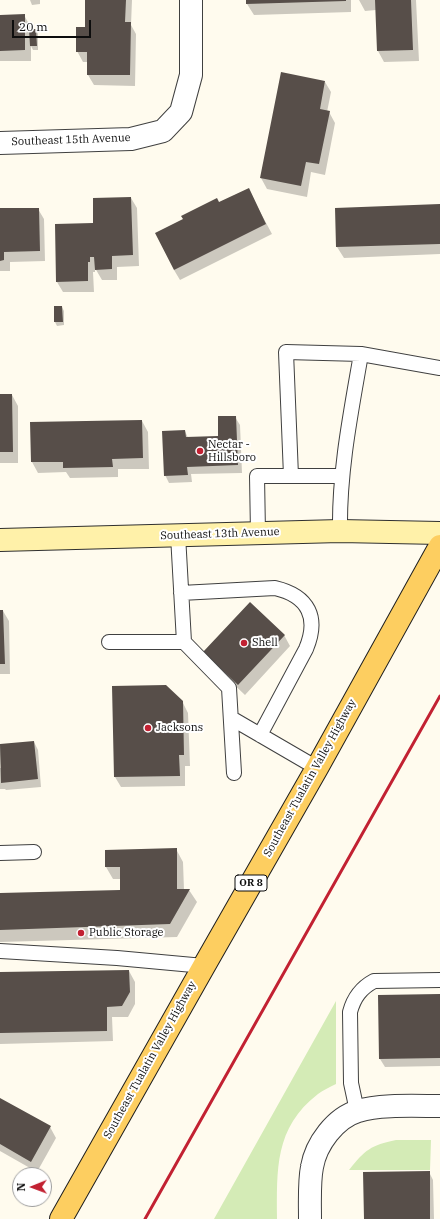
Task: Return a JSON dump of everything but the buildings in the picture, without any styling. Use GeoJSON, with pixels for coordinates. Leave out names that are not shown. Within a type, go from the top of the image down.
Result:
{"type":"FeatureCollection","features":[{"type":"Feature","properties":{"kind":"main road","name":"Southeast Tualatin Valley Highway"},"geometry":{"type":"LineString","coordinates":[[61,1219],[317,768],[440,546]]}},
{"type":"Feature","properties":{"kind":"street","name":"Southeast 15th Avenue"},"geometry":{"type":"LineString","coordinates":[[0,143],[131,139],[163,131],[181,112],[191,75],[191,0]]}},
{"type":"Feature","properties":{"kind":"street","name":"Southeast 13th Avenue"},"geometry":{"type":"LineString","coordinates":[[0,540],[340,531],[440,533]]}},
{"type":"Feature","properties":{"kind":"street"},"geometry":{"type":"LineString","coordinates":[[310,1219],[311,1168],[317,1148],[330,1130],[344,1118],[357,1111],[372,1108],[440,1106]]}},
{"type":"Feature","properties":{"kind":"lane"},"geometry":{"type":"LineString","coordinates":[[290,476],[286,352],[361,354],[440,368]]}},
{"type":"Feature","properties":{"kind":"lane"},"geometry":{"type":"LineString","coordinates":[[340,531],[339,508],[341,476],[361,354]]}},
{"type":"Feature","properties":{"kind":"lane"},"geometry":{"type":"LineString","coordinates":[[258,533],[257,476],[341,476]]}},
{"type":"Feature","properties":{"kind":"lane"},"geometry":{"type":"LineString","coordinates":[[178,535],[184,642],[229,688],[234,773]]}},
{"type":"Feature","properties":{"kind":"lane"},"geometry":{"type":"LineString","coordinates":[[181,593],[275,588],[289,592],[300,599],[308,610],[312,623],[311,637],[260,735]]}},
{"type":"Feature","properties":{"kind":"lane"},"geometry":{"type":"LineString","coordinates":[[109,642],[184,642]]}},
{"type":"Feature","properties":{"kind":"lane"},"geometry":{"type":"LineString","coordinates":[[231,718],[317,768]]}},
{"type":"Feature","properties":{"kind":"lane"},"geometry":{"type":"LineString","coordinates":[[0,853],[34,852]]}},
{"type":"Feature","properties":{"kind":"lane"},"geometry":{"type":"LineString","coordinates":[[0,951],[117,958],[204,966]]}},
{"type":"Feature","properties":{"kind":"lane"},"geometry":{"type":"LineString","coordinates":[[357,1111],[352,1083],[350,1012],[358,993],[374,981],[440,980]]}},
{"type":"Feature","properties":{"kind":"green space"},"geometry":{"type":"Polygon","coordinates":[[[336,1001],[336,1084],[320,1093],[304,1107],[293,1121],[286,1136],[278,1167],[277,1219],[214,1219],[336,1001]]]}},
{"type":"Feature","properties":{"kind":"green space"},"geometry":{"type":"Polygon","coordinates":[[[396,1140],[431,1140],[430,1170],[349,1170],[369,1149],[380,1144],[396,1140]]]}},
{"type":"Feature","properties":{"kind":"railway"},"geometry":{"type":"LineString","coordinates":[[145,1219],[440,696]]}},
{"type":"Feature","properties":{"kind":"place","name":"Nectar - Hillsboro"},"geometry":{"type":"Point","coordinates":[200,451]}},
{"type":"Feature","properties":{"kind":"place","name":"Shell"},"geometry":{"type":"Point","coordinates":[244,643]}},
{"type":"Feature","properties":{"kind":"place","name":"Jacksons"},"geometry":{"type":"Point","coordinates":[148,728]}},
{"type":"Feature","properties":{"kind":"place","name":"Public Storage"},"geometry":{"type":"Point","coordinates":[81,933]}}]}
